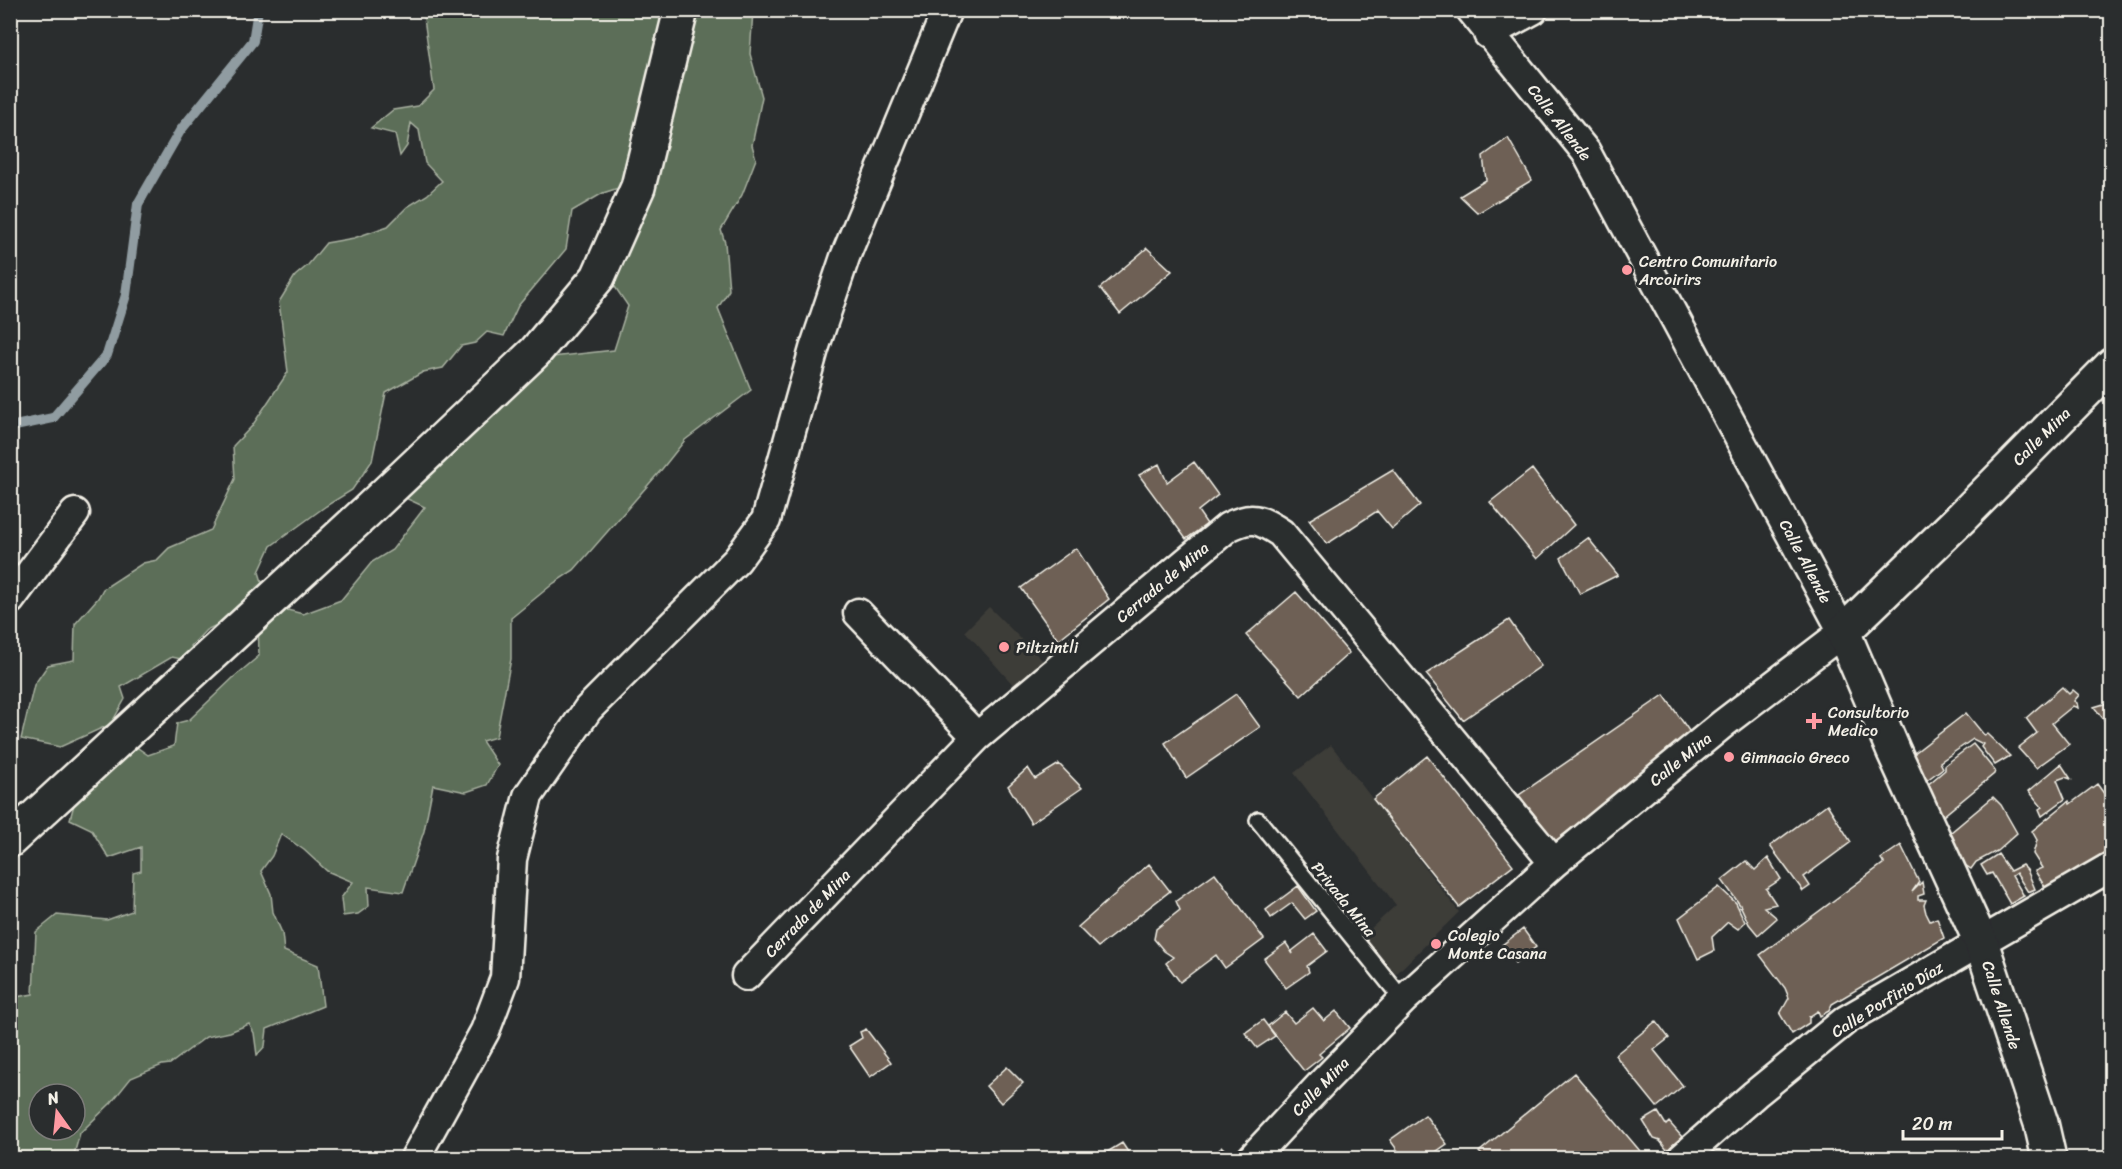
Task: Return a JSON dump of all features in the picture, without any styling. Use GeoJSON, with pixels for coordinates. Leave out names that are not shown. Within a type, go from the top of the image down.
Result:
{"type":"FeatureCollection","features":[{"type":"Feature","properties":{"kind":"street"},"geometry":{"type":"LineString","coordinates":[[10,840],[527,360],[598,276],[638,188],[681,10]]}},
{"type":"Feature","properties":{"kind":"street"},"geometry":{"type":"LineString","coordinates":[[415,1158],[485,1032],[505,978],[512,859],[528,796],[588,709],[737,560],[766,520],[814,350],[845,257],[947,10]]}},
{"type":"Feature","properties":{"kind":"street","name":"Calle Allende"},"geometry":{"type":"LineString","coordinates":[[1471,10],[1488,34],[1586,152],[1844,632],[1899,762],[1981,942],[2041,1123],[2049,1158]]}},
{"type":"Feature","properties":{"kind":"street"},"geometry":{"type":"LineString","coordinates":[[1488,34],[1533,10]]}},
{"type":"Feature","properties":{"kind":"street","name":"Calle Mina"},"geometry":{"type":"LineString","coordinates":[[1252,1158],[1324,1080],[1403,1000],[1554,863],[1724,723],[1844,632],[1954,525],[2112,365]]}},
{"type":"Feature","properties":{"kind":"street"},"geometry":{"type":"LineString","coordinates":[[10,600],[75,513]]}},
{"type":"Feature","properties":{"kind":"street","name":"Cerrada de Mina"},"geometry":{"type":"LineString","coordinates":[[746,976],[977,737],[1228,527],[1243,519],[1260,520],[1281,532],[1554,863]]}},
{"type":"Feature","properties":{"kind":"street"},"geometry":{"type":"LineString","coordinates":[[858,613],[977,737]]}},
{"type":"Feature","properties":{"kind":"street","name":"Calle Porfirio Díaz"},"geometry":{"type":"LineString","coordinates":[[1682,1158],[1755,1094],[1846,1020],[2112,866]]}},
{"type":"Feature","properties":{"kind":"lane","name":"Privada Mina"},"geometry":{"type":"LineString","coordinates":[[1258,820],[1403,1000]]}},
{"type":"Feature","properties":{"kind":"shaded area","name":"Piltzintli"},"geometry":{"type":"Polygon","coordinates":[[[989,607],[1044,662],[1016,688],[965,631],[989,607]]]}},
{"type":"Feature","properties":{"kind":"shaded area"},"geometry":{"type":"Polygon","coordinates":[[[1331,745],[1459,912],[1396,974],[1363,936],[1396,905],[1294,773],[1331,745]]]}},
{"type":"Feature","properties":{"kind":"green space"},"geometry":{"type":"Polygon","coordinates":[[[423,11],[753,11],[750,54],[762,97],[752,145],[756,159],[742,195],[721,230],[725,243],[729,290],[718,308],[751,390],[685,440],[574,570],[511,618],[511,659],[496,737],[482,741],[498,765],[487,785],[466,792],[433,785],[424,831],[403,892],[368,887],[369,906],[358,914],[343,916],[341,898],[353,882],[327,871],[304,850],[281,834],[272,856],[261,871],[271,894],[273,912],[282,933],[284,951],[318,965],[323,1006],[267,1029],[265,1046],[257,1055],[254,1033],[249,1024],[230,1032],[206,1037],[170,1064],[131,1078],[111,1103],[87,1126],[87,1082],[27,1082],[27,1142],[77,1142],[73,1158],[11,1158],[11,998],[33,994],[36,932],[57,915],[107,920],[132,911],[133,873],[141,871],[141,847],[109,858],[91,829],[70,819],[88,755],[111,770],[135,746],[148,755],[174,746],[177,723],[189,720],[259,656],[258,621],[272,606],[303,614],[341,600],[372,562],[392,550],[425,507],[401,496],[489,382],[499,363],[614,350],[628,306],[607,275],[631,184],[603,193],[572,211],[566,249],[518,306],[504,336],[487,332],[475,343],[461,346],[443,368],[423,372],[386,393],[372,461],[352,490],[271,546],[259,572],[263,585],[258,605],[206,630],[191,646],[206,654],[208,665],[172,657],[121,687],[125,699],[111,724],[60,747],[21,739],[34,685],[48,665],[74,660],[75,624],[103,589],[143,563],[157,560],[169,548],[211,530],[235,479],[233,446],[252,426],[288,372],[279,302],[295,276],[308,265],[326,243],[354,238],[388,226],[407,207],[427,195],[442,181],[425,163],[419,130],[411,123],[407,146],[400,156],[395,134],[371,128],[393,110],[418,106],[434,90],[423,11]]]}},
{"type":"Feature","properties":{"kind":"building"},"geometry":{"type":"Polygon","coordinates":[[[1508,138],[1532,180],[1478,213],[1460,196],[1486,180],[1483,156],[1508,138]]]}},
{"type":"Feature","properties":{"kind":"building"},"geometry":{"type":"Polygon","coordinates":[[[1147,248],[1172,271],[1120,314],[1100,288],[1147,248]]]}},
{"type":"Feature","properties":{"kind":"building"},"geometry":{"type":"Polygon","coordinates":[[[1194,462],[1218,495],[1198,511],[1207,524],[1186,539],[1139,475],[1159,464],[1167,482],[1194,462]]]}},
{"type":"Feature","properties":{"kind":"building"},"geometry":{"type":"Polygon","coordinates":[[[1532,469],[1574,525],[1537,559],[1490,502],[1532,469]]]}},
{"type":"Feature","properties":{"kind":"building"},"geometry":{"type":"Polygon","coordinates":[[[1393,470],[1420,505],[1392,529],[1377,511],[1327,544],[1309,520],[1393,470]]]}},
{"type":"Feature","properties":{"kind":"building"},"geometry":{"type":"Polygon","coordinates":[[[1588,538],[1618,575],[1580,594],[1561,558],[1588,538]]]}},
{"type":"Feature","properties":{"kind":"building"},"geometry":{"type":"Polygon","coordinates":[[[1076,548],[1109,599],[1058,640],[1021,588],[1076,548]]]}},
{"type":"Feature","properties":{"kind":"building"},"geometry":{"type":"Polygon","coordinates":[[[1296,592],[1349,653],[1301,696],[1246,635],[1296,592]]]}},
{"type":"Feature","properties":{"kind":"building"},"geometry":{"type":"Polygon","coordinates":[[[1509,620],[1541,666],[1463,720],[1426,674],[1509,620]]]}},
{"type":"Feature","properties":{"kind":"building"},"geometry":{"type":"Polygon","coordinates":[[[2062,687],[2069,694],[2073,690],[2079,695],[2074,701],[2078,708],[2073,706],[2052,723],[2069,744],[2036,768],[2018,748],[2037,733],[2026,718],[2062,687]]]}},
{"type":"Feature","properties":{"kind":"building"},"geometry":{"type":"Polygon","coordinates":[[[1236,694],[1260,727],[1186,778],[1165,743],[1236,694]]]}},
{"type":"Feature","properties":{"kind":"building"},"geometry":{"type":"Polygon","coordinates":[[[1664,695],[1694,738],[1555,841],[1519,795],[1664,695]]]}},
{"type":"Feature","properties":{"kind":"building"},"geometry":{"type":"Polygon","coordinates":[[[2112,696],[2112,730],[2094,707],[2107,703],[2112,696]]]}},
{"type":"Feature","properties":{"kind":"building"},"geometry":{"type":"Polygon","coordinates":[[[1966,713],[1984,735],[1987,734],[2010,756],[1995,765],[1981,747],[1983,744],[1973,739],[1940,762],[1943,768],[1923,783],[1908,758],[1966,713]]]}},
{"type":"Feature","properties":{"kind":"building"},"geometry":{"type":"Polygon","coordinates":[[[1973,744],[1995,771],[1994,774],[1943,816],[1933,808],[1925,787],[1945,770],[1945,765],[1973,744]]]}},
{"type":"Feature","properties":{"kind":"building"},"geometry":{"type":"Polygon","coordinates":[[[1427,756],[1513,865],[1459,907],[1373,799],[1427,756]]]}},
{"type":"Feature","properties":{"kind":"building"},"geometry":{"type":"Polygon","coordinates":[[[1059,764],[1082,788],[1031,823],[1008,786],[1028,768],[1035,779],[1059,764]]]}},
{"type":"Feature","properties":{"kind":"building"},"geometry":{"type":"Polygon","coordinates":[[[2061,764],[2071,779],[2065,777],[2057,780],[2065,799],[2042,816],[2039,809],[2042,807],[2029,791],[2061,764]]]}},
{"type":"Feature","properties":{"kind":"building"},"geometry":{"type":"Polygon","coordinates":[[[2097,784],[2111,803],[2112,812],[2109,815],[2112,817],[2112,860],[2053,900],[2035,871],[2042,868],[2033,854],[2037,840],[2032,831],[2069,801],[2070,804],[2097,784]]]}},
{"type":"Feature","properties":{"kind":"building"},"geometry":{"type":"Polygon","coordinates":[[[1993,797],[2001,805],[2017,833],[1997,851],[1976,862],[1971,869],[1965,865],[1950,833],[1993,797]]]}},
{"type":"Feature","properties":{"kind":"building"},"geometry":{"type":"Polygon","coordinates":[[[1827,804],[1851,842],[1804,877],[1810,886],[1803,891],[1770,846],[1827,804]]]}},
{"type":"Feature","properties":{"kind":"building"},"geometry":{"type":"Polygon","coordinates":[[[1901,845],[1919,882],[1912,892],[1922,882],[1924,894],[1918,896],[1918,900],[1926,900],[1924,905],[1926,913],[1930,921],[1937,918],[1944,938],[1832,1004],[1829,1011],[1820,1016],[1818,1011],[1809,1017],[1809,1023],[1792,1034],[1780,1014],[1789,998],[1785,988],[1760,955],[1884,863],[1881,859],[1901,845]]]}},
{"type":"Feature","properties":{"kind":"building"},"geometry":{"type":"Polygon","coordinates":[[[1998,854],[2010,871],[2022,865],[2027,870],[2035,889],[2028,892],[2016,873],[2012,876],[2024,896],[2010,904],[1992,873],[1987,875],[1981,865],[1998,854]]]}},
{"type":"Feature","properties":{"kind":"building"},"geometry":{"type":"Polygon","coordinates":[[[1768,858],[1781,879],[1766,889],[1776,904],[1764,907],[1777,918],[1758,935],[1722,880],[1746,861],[1755,870],[1768,858]]]}},
{"type":"Feature","properties":{"kind":"building"},"geometry":{"type":"Polygon","coordinates":[[[1149,864],[1170,891],[1098,947],[1078,927],[1149,864]]]}},
{"type":"Feature","properties":{"kind":"building"},"geometry":{"type":"Polygon","coordinates":[[[1215,873],[1264,939],[1225,968],[1216,955],[1180,982],[1166,963],[1173,957],[1164,951],[1154,939],[1156,929],[1180,910],[1176,901],[1215,873]]]}},
{"type":"Feature","properties":{"kind":"building"},"geometry":{"type":"Polygon","coordinates":[[[1298,886],[1316,911],[1305,919],[1292,903],[1271,918],[1266,910],[1298,886]]]}},
{"type":"Feature","properties":{"kind":"building"},"geometry":{"type":"Polygon","coordinates":[[[1719,887],[1736,903],[1745,922],[1738,929],[1728,922],[1712,937],[1714,951],[1698,959],[1679,918],[1719,887]]]}},
{"type":"Feature","properties":{"kind":"building"},"geometry":{"type":"Polygon","coordinates":[[[1523,929],[1536,947],[1515,963],[1502,945],[1523,929]]]}},
{"type":"Feature","properties":{"kind":"building"},"geometry":{"type":"Polygon","coordinates":[[[1314,934],[1327,951],[1307,966],[1309,972],[1286,988],[1264,959],[1286,943],[1293,954],[1292,951],[1314,934]]]}},
{"type":"Feature","properties":{"kind":"building"},"geometry":{"type":"Polygon","coordinates":[[[1313,1008],[1324,1021],[1336,1011],[1350,1028],[1319,1054],[1322,1057],[1304,1071],[1268,1026],[1285,1012],[1294,1023],[1313,1008]]]}},
{"type":"Feature","properties":{"kind":"building"},"geometry":{"type":"Polygon","coordinates":[[[1263,1020],[1275,1036],[1257,1048],[1245,1033],[1263,1020]]]}},
{"type":"Feature","properties":{"kind":"building"},"geometry":{"type":"Polygon","coordinates":[[[1656,1021],[1669,1038],[1654,1050],[1683,1086],[1657,1107],[1615,1055],[1656,1021]]]}},
{"type":"Feature","properties":{"kind":"building"},"geometry":{"type":"Polygon","coordinates":[[[866,1029],[891,1062],[870,1077],[849,1046],[862,1038],[860,1032],[866,1029]]]}},
{"type":"Feature","properties":{"kind":"building"},"geometry":{"type":"Polygon","coordinates":[[[1007,1067],[1023,1083],[1001,1103],[986,1086],[1007,1067]]]}},
{"type":"Feature","properties":{"kind":"building"},"geometry":{"type":"Polygon","coordinates":[[[1574,1073],[1646,1158],[1485,1158],[1479,1152],[1574,1073]]]}},
{"type":"Feature","properties":{"kind":"building"},"geometry":{"type":"Polygon","coordinates":[[[1658,1112],[1666,1125],[1669,1122],[1682,1137],[1667,1150],[1660,1141],[1654,1139],[1643,1121],[1658,1112]]]}},
{"type":"Feature","properties":{"kind":"building"},"geometry":{"type":"Polygon","coordinates":[[[1425,1115],[1447,1144],[1427,1158],[1403,1158],[1390,1140],[1425,1115]]]}},
{"type":"Feature","properties":{"kind":"building"},"geometry":{"type":"Polygon","coordinates":[[[1122,1143],[1132,1158],[1107,1158],[1104,1154],[1122,1143]]]}},
{"type":"Feature","properties":{"kind":"building"},"geometry":{"type":"Polygon","coordinates":[[[1222,1147],[1234,1158],[1211,1158],[1222,1147]]]}},
{"type":"Feature","properties":{"kind":"waterway"},"geometry":{"type":"LineString","coordinates":[[10,427],[53,418],[107,355],[126,295],[138,204],[180,131],[253,41],[258,10]]}},
{"type":"Feature","properties":{"kind":"place","name":"Centro Comunitario Arcoirirs"},"geometry":{"type":"Point","coordinates":[1627,270]}},
{"type":"Feature","properties":{"kind":"place","name":"Piltzintli"},"geometry":{"type":"Point","coordinates":[1004,647]}},
{"type":"Feature","properties":{"kind":"place","name":"Consultorio Medico"},"geometry":{"type":"Point","coordinates":[1814,721]}},
{"type":"Feature","properties":{"kind":"place","name":"Gimnacio Greco"},"geometry":{"type":"Point","coordinates":[1729,757]}},
{"type":"Feature","properties":{"kind":"place","name":"Colegio Monte Casana"},"geometry":{"type":"Point","coordinates":[1436,944]}}]}
